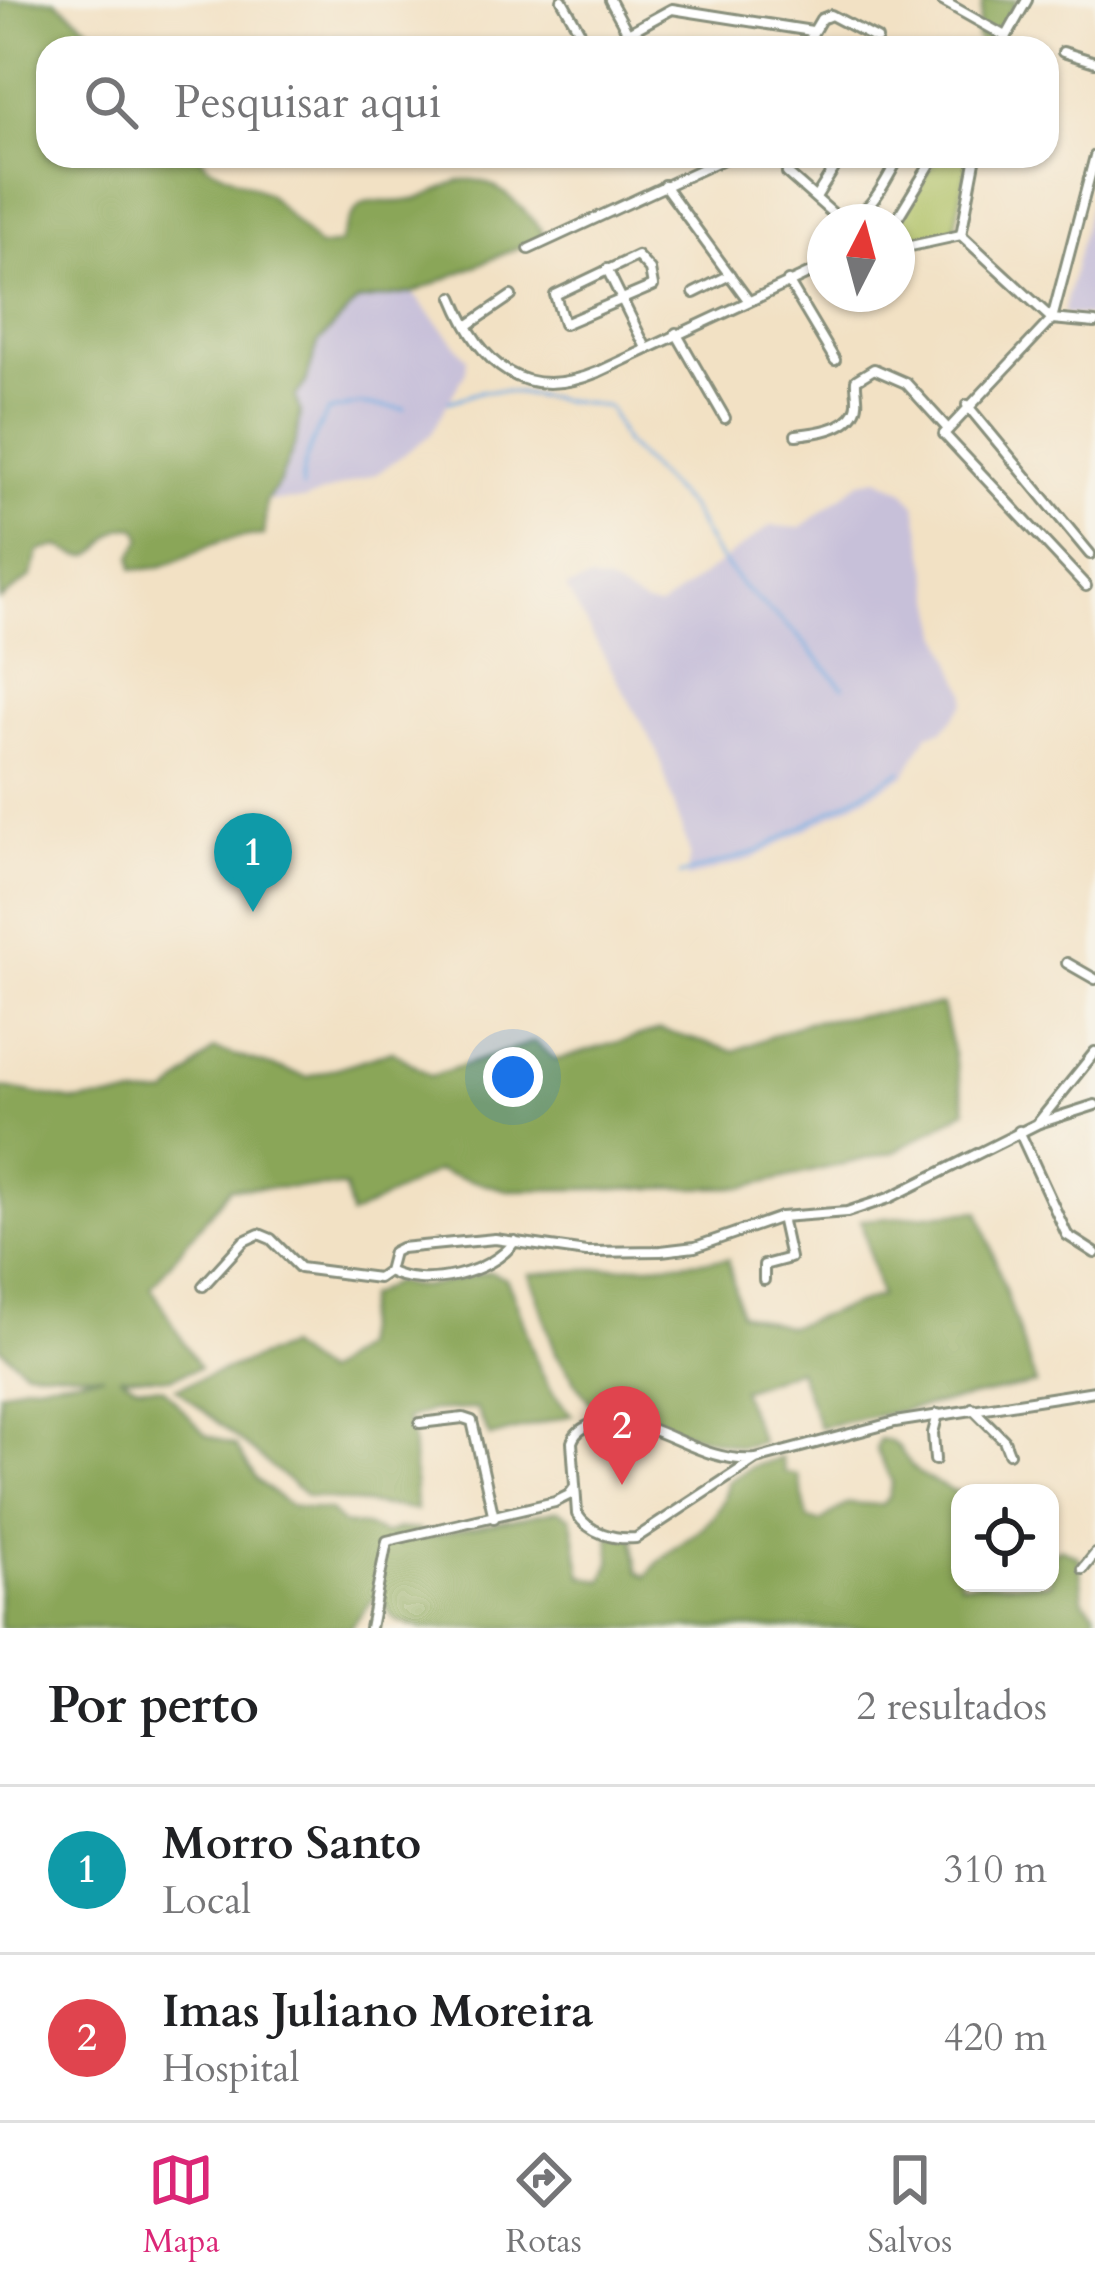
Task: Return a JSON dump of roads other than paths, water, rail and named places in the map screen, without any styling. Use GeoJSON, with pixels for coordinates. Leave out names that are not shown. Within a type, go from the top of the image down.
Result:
{"type":"FeatureCollection","features":[{"type":"Feature","properties":{"kind":"street"},"geometry":{"type":"LineString","coordinates":[[562,0],[582,36]]}},
{"type":"Feature","properties":{"kind":"street"},"geometry":{"type":"LineString","coordinates":[[610,0],[630,36]]}},
{"type":"Feature","properties":{"kind":"street"},"geometry":{"type":"LineString","coordinates":[[941,0],[1005,36],[1027,0]]}},
{"type":"Feature","properties":{"kind":"street"},"geometry":{"type":"LineString","coordinates":[[628,33],[673,5],[812,31]]}},
{"type":"Feature","properties":{"kind":"street"},"geometry":{"type":"LineString","coordinates":[[810,36],[820,19],[831,15],[871,36]]}},
{"type":"Feature","properties":{"kind":"street"},"geometry":{"type":"LineString","coordinates":[[1063,52],[1095,62]]}},
{"type":"Feature","properties":{"kind":"street"},"geometry":{"type":"LineString","coordinates":[[946,432],[1052,319],[1095,156]]}},
{"type":"Feature","properties":{"kind":"street"},"geometry":{"type":"LineString","coordinates":[[529,249],[702,168]]}},
{"type":"Feature","properties":{"kind":"street"},"geometry":{"type":"LineString","coordinates":[[816,197],[834,168]]}},
{"type":"Feature","properties":{"kind":"street"},"geometry":{"type":"LineString","coordinates":[[870,204],[892,168]]}},
{"type":"Feature","properties":{"kind":"street"},"geometry":{"type":"LineString","coordinates":[[906,204],[926,168]]}},
{"type":"Feature","properties":{"kind":"street"},"geometry":{"type":"LineString","coordinates":[[961,235],[974,168]]}},
{"type":"Feature","properties":{"kind":"street"},"geometry":{"type":"LineString","coordinates":[[788,172],[824,204]]}},
{"type":"Feature","properties":{"kind":"street"},"geometry":{"type":"LineString","coordinates":[[664,184],[748,300]]}},
{"type":"Feature","properties":{"kind":"street"},"geometry":{"type":"LineString","coordinates":[[915,245],[961,235]]}},
{"type":"Feature","properties":{"kind":"street"},"geometry":{"type":"LineString","coordinates":[[961,235],[1052,319],[1095,323]]}},
{"type":"Feature","properties":{"kind":"street"},"geometry":{"type":"LineString","coordinates":[[637,256],[645,261],[654,280],[650,288],[566,325],[554,301],[558,292],[607,269],[637,256]]}},
{"type":"Feature","properties":{"kind":"street"},"geometry":{"type":"LineString","coordinates":[[607,269],[646,348]]}},
{"type":"Feature","properties":{"kind":"street"},"geometry":{"type":"LineString","coordinates":[[453,297],[480,346],[506,372],[545,385],[573,383],[807,273]]}},
{"type":"Feature","properties":{"kind":"street"},"geometry":{"type":"LineString","coordinates":[[694,293],[730,275]]}},
{"type":"Feature","properties":{"kind":"street"},"geometry":{"type":"LineString","coordinates":[[788,281],[835,360]]}},
{"type":"Feature","properties":{"kind":"street"},"geometry":{"type":"LineString","coordinates":[[467,326],[512,296]]}},
{"type":"Feature","properties":{"kind":"street"},"geometry":{"type":"LineString","coordinates":[[676,333],[725,418]]}},
{"type":"Feature","properties":{"kind":"street"},"geometry":{"type":"LineString","coordinates":[[796,435],[832,428],[852,415],[857,403],[856,380],[874,369],[906,383],[1086,586]]}},
{"type":"Feature","properties":{"kind":"street"},"geometry":{"type":"LineString","coordinates":[[967,405],[1090,554]]}},
{"type":"Feature","properties":{"kind":"street"},"geometry":{"type":"LineString","coordinates":[[1067,963],[1095,979]]}},
{"type":"Feature","properties":{"kind":"street"},"geometry":{"type":"LineString","coordinates":[[1037,1124],[1095,1052]]}},
{"type":"Feature","properties":{"kind":"street"},"geometry":{"type":"LineString","coordinates":[[203,1286],[244,1241],[259,1234],[271,1239],[300,1268],[378,1278],[388,1271],[396,1249],[495,1239],[586,1252],[695,1247],[781,1217],[847,1212],[890,1198],[1023,1130],[1095,1105]]}},
{"type":"Feature","properties":{"kind":"street"},"geometry":{"type":"LineString","coordinates":[[1023,1130],[1067,1235],[1095,1253]]}},
{"type":"Feature","properties":{"kind":"street"},"geometry":{"type":"LineString","coordinates":[[764,1280],[764,1265],[790,1258],[781,1217]]}},
{"type":"Feature","properties":{"kind":"street"},"geometry":{"type":"LineString","coordinates":[[388,1271],[434,1279],[482,1264],[515,1241]]}},
{"type":"Feature","properties":{"kind":"street"},"geometry":{"type":"LineString","coordinates":[[577,1514],[572,1442],[584,1426],[627,1421],[728,1458],[756,1459],[966,1408],[1095,1391]]}},
{"type":"Feature","properties":{"kind":"street"},"geometry":{"type":"LineString","coordinates":[[966,1408],[1004,1440],[1009,1453]]}},
{"type":"Feature","properties":{"kind":"street"},"geometry":{"type":"LineString","coordinates":[[935,1460],[933,1433],[938,1414]]}},
{"type":"Feature","properties":{"kind":"street"},"geometry":{"type":"LineString","coordinates":[[420,1423],[472,1421],[494,1518]]}},
{"type":"Feature","properties":{"kind":"street"},"geometry":{"type":"LineString","coordinates":[[555,1502],[570,1505],[584,1524],[597,1531],[636,1538],[756,1459]]}},
{"type":"Feature","properties":{"kind":"street"},"geometry":{"type":"LineString","coordinates":[[370,1628],[387,1541],[555,1502],[575,1486]]}},
{"type":"Feature","properties":{"kind":"street"},"geometry":{"type":"LineString","coordinates":[[1083,1569],[1095,1554]]}},
{"type":"Feature","properties":{"kind":"waterway"},"geometry":{"type":"LineString","coordinates":[[449,402],[482,391],[504,391],[609,407],[624,442],[690,508],[712,548],[743,587],[795,633],[843,687]]}},
{"type":"Feature","properties":{"kind":"waterway"},"geometry":{"type":"LineString","coordinates":[[302,488],[306,459],[328,411],[360,404],[405,409]]}},
{"type":"Feature","properties":{"kind":"waterway"},"geometry":{"type":"LineString","coordinates":[[680,875],[759,851],[901,771]]}},
{"type":"Feature","properties":{"kind":"place","name":"Morro Santo"},"geometry":{"type":"Point","coordinates":[253,912]}},
{"type":"Feature","properties":{"kind":"place","name":"Imas Juliano Moreira"},"geometry":{"type":"Point","coordinates":[622,1485]}}]}
